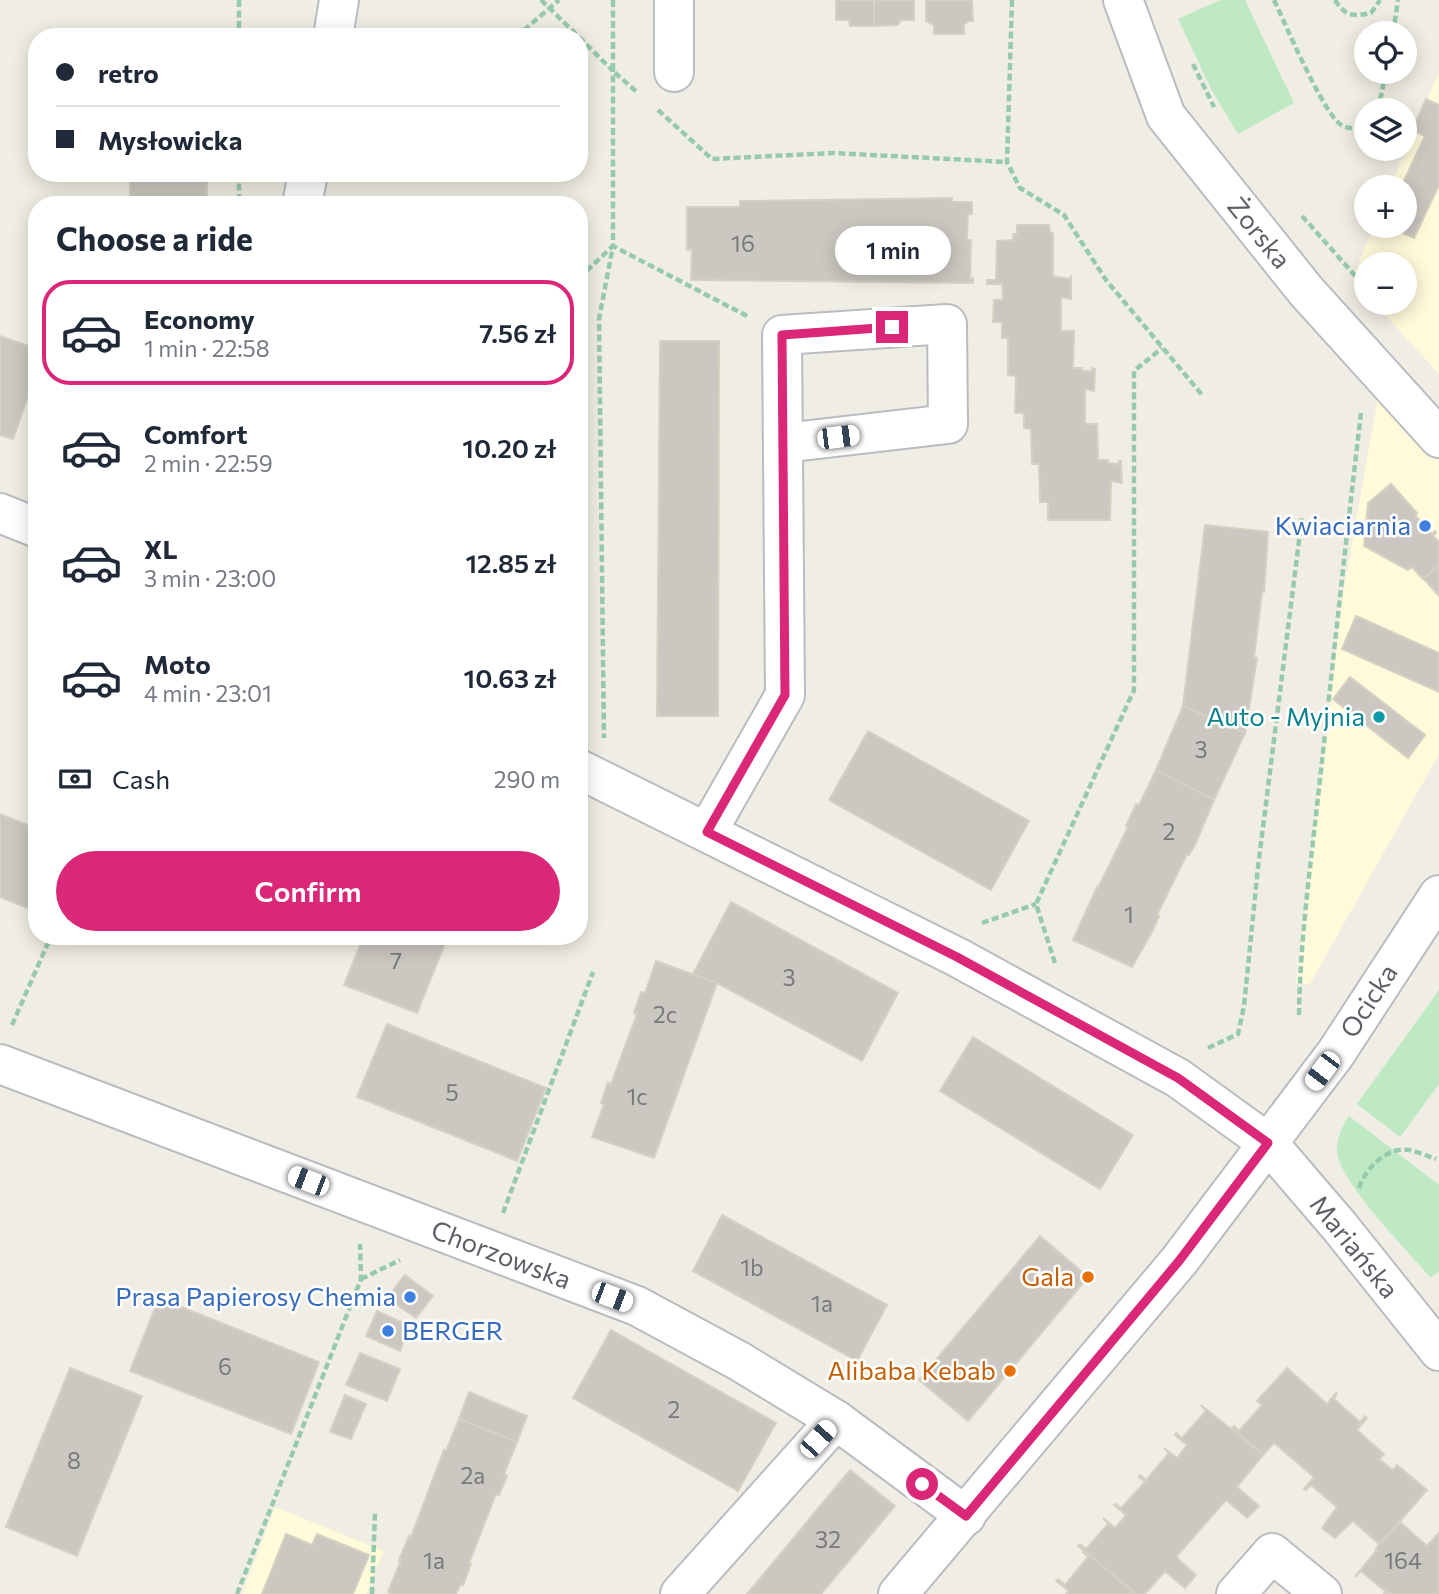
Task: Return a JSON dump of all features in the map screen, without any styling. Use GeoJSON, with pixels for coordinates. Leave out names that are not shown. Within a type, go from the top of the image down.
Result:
{"type":"FeatureCollection","features":[{"type":"Feature","properties":{"kind":"street"},"geometry":{"type":"LineString","coordinates":[[334,28],[339,0]]}},
{"type":"Feature","properties":{"kind":"street"},"geometry":{"type":"LineString","coordinates":[[674,0],[674,72]]}},
{"type":"Feature","properties":{"kind":"street","name":"Żorska"},"geometry":{"type":"LineString","coordinates":[[1123,0],[1166,116],[1306,291],[1439,438]]}},
{"type":"Feature","properties":{"kind":"street"},"geometry":{"type":"LineString","coordinates":[[707,832],[785,695],[782,335],[947,324],[948,424],[784,443]]}},
{"type":"Feature","properties":{"kind":"street"},"geometry":{"type":"LineString","coordinates":[[0,513],[28,524]]}},
{"type":"Feature","properties":{"kind":"street","name":"Mariańska"},"geometry":{"type":"LineString","coordinates":[[588,773],[957,957],[1178,1078],[1268,1143],[1340,1227],[1439,1352]]}},
{"type":"Feature","properties":{"kind":"street","name":"Ocicka"},"geometry":{"type":"LineString","coordinates":[[898,1594],[1179,1261],[1336,1053],[1439,895]]}},
{"type":"Feature","properties":{"kind":"street","name":"Chorzowska"},"geometry":{"type":"LineString","coordinates":[[5,1047],[359,1201],[636,1306],[739,1361],[836,1420],[966,1516]]}},
{"type":"Feature","properties":{"kind":"street"},"geometry":{"type":"LineString","coordinates":[[680,1594],[836,1420]]}},
{"type":"Feature","properties":{"kind":"street"},"geometry":{"type":"LineString","coordinates":[[1236,1594],[1272,1553],[1322,1594]]}},
{"type":"Feature","properties":{"kind":"path"},"geometry":{"type":"LineString","coordinates":[[239,0],[239,28]]}},
{"type":"Feature","properties":{"kind":"path"},"geometry":{"type":"LineString","coordinates":[[541,0],[570,28]]}},
{"type":"Feature","properties":{"kind":"path"},"geometry":{"type":"LineString","coordinates":[[527,28],[559,0]]}},
{"type":"Feature","properties":{"kind":"path"},"geometry":{"type":"LineString","coordinates":[[588,770],[604,750],[598,319],[613,246],[613,0]]}},
{"type":"Feature","properties":{"kind":"path"},"geometry":{"type":"LineString","coordinates":[[1012,0],[1007,162],[1020,188],[1064,215],[1106,280],[1203,396]]}},
{"type":"Feature","properties":{"kind":"path"},"geometry":{"type":"LineString","coordinates":[[1274,0],[1328,108],[1341,125],[1354,129]]}},
{"type":"Feature","properties":{"kind":"path"},"geometry":{"type":"LineString","coordinates":[[1335,0],[1343,13],[1354,17],[1371,13],[1380,0]]}},
{"type":"Feature","properties":{"kind":"path"},"geometry":{"type":"LineString","coordinates":[[1395,21],[1398,0]]}},
{"type":"Feature","properties":{"kind":"path"},"geometry":{"type":"LineString","coordinates":[[588,46],[643,97]]}},
{"type":"Feature","properties":{"kind":"path"},"geometry":{"type":"LineString","coordinates":[[1191,61],[1219,118]]}},
{"type":"Feature","properties":{"kind":"path"},"geometry":{"type":"LineString","coordinates":[[653,106],[712,159],[833,153],[1007,162]]}},
{"type":"Feature","properties":{"kind":"path"},"geometry":{"type":"LineString","coordinates":[[1296,209],[1354,274]]}},
{"type":"Feature","properties":{"kind":"path"},"geometry":{"type":"LineString","coordinates":[[588,270],[613,246]]}},
{"type":"Feature","properties":{"kind":"path"},"geometry":{"type":"LineString","coordinates":[[613,246],[782,335]]}},
{"type":"Feature","properties":{"kind":"path"},"geometry":{"type":"LineString","coordinates":[[1299,1015],[1299,980],[1341,578],[1368,362],[1380,315]]}},
{"type":"Feature","properties":{"kind":"path"},"geometry":{"type":"LineString","coordinates":[[1056,966],[1036,904],[1134,690],[1134,370],[1162,348]]}},
{"type":"Feature","properties":{"kind":"path"},"geometry":{"type":"LineString","coordinates":[[1201,1051],[1238,1034],[1244,1006],[1259,853],[1302,517]]}},
{"type":"Feature","properties":{"kind":"path"},"geometry":{"type":"LineString","coordinates":[[5,1047],[47,945]]}},
{"type":"Feature","properties":{"kind":"path"},"geometry":{"type":"LineString","coordinates":[[489,1250],[593,972]]}},
{"type":"Feature","properties":{"kind":"path"},"geometry":{"type":"LineString","coordinates":[[1358,1194],[1367,1173],[1379,1158],[1406,1149],[1436,1159]]}},
{"type":"Feature","properties":{"kind":"path"},"geometry":{"type":"LineString","coordinates":[[237,1594],[361,1279],[359,1201]]}},
{"type":"Feature","properties":{"kind":"path"},"geometry":{"type":"LineString","coordinates":[[372,1594],[375,1513]]}},
{"type":"Feature","properties":{"kind":"shaded area"},"geometry":{"type":"Polygon","coordinates":[[[1439,72],[1439,374],[1385,315],[1417,315],[1417,252],[1363,252],[1369,238],[1417,238],[1417,175],[1395,175],[1401,161],[1417,161],[1417,124],[1439,72]]]}},
{"type":"Feature","properties":{"kind":"shaded area"},"geometry":{"type":"Polygon","coordinates":[[[1380,386],[1439,454],[1439,754],[1310,984],[1296,984],[1342,600],[1380,386]]]}},
{"type":"Feature","properties":{"kind":"shaded area"},"geometry":{"type":"Polygon","coordinates":[[[275,1507],[384,1551],[366,1594],[242,1594],[275,1507]]]}},
{"type":"Feature","properties":{"kind":"green space"},"geometry":{"type":"Polygon","coordinates":[[[1220,0],[1245,0],[1294,103],[1238,134],[1212,91],[1178,19],[1220,0]]]}},
{"type":"Feature","properties":{"kind":"green space"},"geometry":{"type":"Polygon","coordinates":[[[1439,990],[1439,1084],[1400,1137],[1357,1104],[1439,990]]]}},
{"type":"Feature","properties":{"kind":"green space"},"geometry":{"type":"Polygon","coordinates":[[[1349,1116],[1439,1185],[1439,1272],[1430,1277],[1361,1197],[1340,1164],[1338,1141],[1349,1116]]]}},
{"type":"Feature","properties":{"kind":"building"},"geometry":{"type":"Polygon","coordinates":[[[836,0],[874,0],[874,26],[850,26],[849,20],[836,20],[836,0]]]}},
{"type":"Feature","properties":{"kind":"building"},"geometry":{"type":"Polygon","coordinates":[[[874,0],[914,0],[914,20],[901,20],[898,25],[874,26],[874,0]]]}},
{"type":"Feature","properties":{"kind":"building"},"geometry":{"type":"Polygon","coordinates":[[[926,0],[972,0],[973,21],[964,25],[964,34],[934,34],[934,25],[926,21],[926,0]]]}},
{"type":"Feature","properties":{"kind":"building"},"geometry":{"type":"Polygon","coordinates":[[[1426,99],[1439,105],[1439,185],[1417,232],[1417,175],[1407,175],[1413,161],[1417,161],[1417,153],[1425,136],[1417,132],[1417,119],[1426,99]]]}},
{"type":"Feature","properties":{"kind":"building"},"geometry":{"type":"Polygon","coordinates":[[[130,182],[207,182],[207,196],[130,196],[130,182]]]}},
{"type":"Feature","properties":{"kind":"building"},"geometry":{"type":"Polygon","coordinates":[[[952,198],[952,202],[972,202],[972,214],[968,214],[967,240],[971,240],[970,279],[973,278],[973,283],[691,280],[692,249],[687,250],[687,207],[740,207],[740,201],[952,198]]]}},
{"type":"Feature","properties":{"kind":"building"},"geometry":{"type":"Polygon","coordinates":[[[1017,225],[1049,225],[1050,233],[1053,233],[1053,276],[1069,279],[1071,277],[1071,299],[1061,297],[1061,331],[1074,331],[1073,368],[1082,368],[1082,371],[1095,369],[1094,391],[1085,389],[1085,424],[1097,424],[1098,460],[1119,464],[1121,461],[1122,483],[1111,481],[1110,520],[1048,520],[1048,502],[1040,502],[1039,464],[1032,464],[1031,429],[1024,428],[1024,413],[1015,413],[1016,376],[1008,375],[1008,338],[1002,338],[1002,322],[993,322],[994,300],[1003,300],[1002,284],[987,284],[987,280],[996,280],[997,241],[1013,240],[1013,234],[1017,234],[1017,225]]]}},
{"type":"Feature","properties":{"kind":"building"},"geometry":{"type":"Polygon","coordinates":[[[0,336],[28,346],[28,396],[13,439],[0,435],[0,336]]]}},
{"type":"Feature","properties":{"kind":"building"},"geometry":{"type":"Polygon","coordinates":[[[660,341],[719,341],[718,716],[657,716],[660,341]]]}},
{"type":"Feature","properties":{"kind":"building"},"geometry":{"type":"Polygon","coordinates":[[[1391,484],[1432,534],[1435,531],[1436,533],[1433,536],[1439,542],[1439,565],[1423,579],[1412,567],[1408,570],[1364,546],[1368,503],[1391,484]]]}},
{"type":"Feature","properties":{"kind":"building"},"geometry":{"type":"Polygon","coordinates":[[[1205,525],[1268,532],[1264,592],[1254,657],[1257,658],[1245,733],[1183,706],[1205,525]]]}},
{"type":"Feature","properties":{"kind":"building"},"geometry":{"type":"Polygon","coordinates":[[[1439,566],[1439,596],[1424,579],[1439,566]]]}},
{"type":"Feature","properties":{"kind":"building"},"geometry":{"type":"Polygon","coordinates":[[[1356,616],[1439,653],[1439,692],[1342,649],[1356,616]]]}},
{"type":"Feature","properties":{"kind":"building","name":"Auto - Myjnia"},"geometry":{"type":"Polygon","coordinates":[[[1350,677],[1425,735],[1408,758],[1333,699],[1350,677]]]}},
{"type":"Feature","properties":{"kind":"building"},"geometry":{"type":"Polygon","coordinates":[[[1183,706],[1245,733],[1214,800],[1156,770],[1183,706]]]}},
{"type":"Feature","properties":{"kind":"building"},"geometry":{"type":"Polygon","coordinates":[[[868,731],[1029,821],[991,890],[829,800],[868,731]]]}},
{"type":"Feature","properties":{"kind":"building"},"geometry":{"type":"Polygon","coordinates":[[[1156,770],[1214,800],[1195,845],[1189,855],[1187,854],[1157,915],[1159,916],[1153,930],[1132,967],[1073,940],[1128,827],[1126,826],[1136,804],[1139,805],[1156,770]]]}},
{"type":"Feature","properties":{"kind":"building"},"geometry":{"type":"Polygon","coordinates":[[[0,814],[28,825],[28,908],[0,897],[0,814]]]}},
{"type":"Feature","properties":{"kind":"building"},"geometry":{"type":"Polygon","coordinates":[[[731,902],[898,993],[862,1061],[717,983],[693,974],[731,902]]]}},
{"type":"Feature","properties":{"kind":"building"},"geometry":{"type":"Polygon","coordinates":[[[360,945],[444,945],[417,1013],[344,985],[360,945]]]}},
{"type":"Feature","properties":{"kind":"building"},"geometry":{"type":"Polygon","coordinates":[[[656,961],[717,983],[654,1158],[592,1137],[604,1104],[601,1103],[608,1082],[611,1084],[637,1014],[634,1013],[641,992],[645,993],[656,961]]]}},
{"type":"Feature","properties":{"kind":"building"},"geometry":{"type":"Polygon","coordinates":[[[387,1024],[546,1088],[517,1161],[357,1097],[387,1024]]]}},
{"type":"Feature","properties":{"kind":"building"},"geometry":{"type":"Polygon","coordinates":[[[973,1037],[1133,1135],[1100,1189],[940,1091],[973,1037]]]}},
{"type":"Feature","properties":{"kind":"building"},"geometry":{"type":"Polygon","coordinates":[[[722,1215],[887,1305],[857,1361],[693,1271],[722,1215]]]}},
{"type":"Feature","properties":{"kind":"building"},"geometry":{"type":"Polygon","coordinates":[[[1040,1236],[1088,1277],[968,1421],[919,1380],[1040,1236]]]}},
{"type":"Feature","properties":{"kind":"building","name":"Prasa Papierosy Chemia"},"geometry":{"type":"Polygon","coordinates":[[[405,1275],[433,1296],[416,1318],[387,1298],[405,1275]]]}},
{"type":"Feature","properties":{"kind":"building"},"geometry":{"type":"Polygon","coordinates":[[[159,1298],[319,1362],[291,1434],[130,1371],[159,1298]]]}},
{"type":"Feature","properties":{"kind":"building","name":"BERGER"},"geometry":{"type":"Polygon","coordinates":[[[377,1311],[410,1326],[400,1351],[366,1336],[377,1311]]]}},
{"type":"Feature","properties":{"kind":"building"},"geometry":{"type":"Polygon","coordinates":[[[611,1330],[776,1423],[738,1491],[573,1398],[611,1330]]]}},
{"type":"Feature","properties":{"kind":"building"},"geometry":{"type":"Polygon","coordinates":[[[360,1353],[400,1369],[387,1401],[346,1385],[360,1353]]]}},
{"type":"Feature","properties":{"kind":"building"},"geometry":{"type":"Polygon","coordinates":[[[70,1368],[142,1396],[77,1556],[6,1527],[70,1368]]]}},
{"type":"Feature","properties":{"kind":"building"},"geometry":{"type":"Polygon","coordinates":[[[1287,1368],[1327,1404],[1337,1392],[1334,1399],[1360,1422],[1365,1416],[1367,1418],[1357,1430],[1384,1454],[1379,1459],[1393,1470],[1397,1465],[1427,1490],[1375,1550],[1379,1544],[1353,1521],[1335,1538],[1322,1528],[1337,1507],[1311,1485],[1304,1489],[1314,1477],[1274,1443],[1263,1455],[1232,1428],[1234,1426],[1239,1431],[1262,1405],[1257,1401],[1287,1368]]]}},
{"type":"Feature","properties":{"kind":"building"},"geometry":{"type":"Polygon","coordinates":[[[469,1392],[527,1416],[517,1442],[459,1419],[469,1392]]]}},
{"type":"Feature","properties":{"kind":"building"},"geometry":{"type":"Polygon","coordinates":[[[345,1395],[366,1404],[351,1439],[330,1432],[345,1395]]]}},
{"type":"Feature","properties":{"kind":"building"},"geometry":{"type":"Polygon","coordinates":[[[1201,1405],[1263,1455],[1237,1487],[1259,1506],[1247,1518],[1226,1500],[1176,1557],[1196,1575],[1185,1588],[1165,1571],[1145,1594],[1136,1594],[1078,1546],[1080,1544],[1086,1549],[1108,1524],[1103,1518],[1115,1528],[1126,1515],[1114,1505],[1121,1508],[1145,1482],[1140,1475],[1146,1480],[1169,1453],[1164,1448],[1177,1458],[1187,1445],[1175,1435],[1176,1433],[1182,1438],[1206,1411],[1201,1405]]]}},
{"type":"Feature","properties":{"kind":"building"},"geometry":{"type":"Polygon","coordinates":[[[459,1419],[517,1442],[504,1474],[507,1476],[499,1495],[496,1494],[463,1585],[461,1584],[456,1594],[392,1594],[388,1592],[399,1560],[459,1419]]]}},
{"type":"Feature","properties":{"kind":"building"},"geometry":{"type":"Polygon","coordinates":[[[850,1470],[895,1506],[821,1594],[747,1594],[850,1470]]]}},
{"type":"Feature","properties":{"kind":"building"},"geometry":{"type":"Polygon","coordinates":[[[1400,1522],[1427,1546],[1439,1533],[1439,1594],[1384,1594],[1386,1592],[1361,1571],[1355,1577],[1379,1544],[1400,1522]]]}},
{"type":"Feature","properties":{"kind":"building"},"geometry":{"type":"Polygon","coordinates":[[[286,1534],[312,1545],[317,1534],[369,1555],[353,1594],[262,1594],[286,1534]]]}},
{"type":"Feature","properties":{"kind":"building"},"geometry":{"type":"Polygon","coordinates":[[[1083,1552],[1136,1594],[1066,1594],[1069,1591],[1056,1581],[1058,1579],[1065,1585],[1088,1557],[1083,1552]]]}},
{"type":"Feature","properties":{"kind":"place","name":"Kwiaciarnia"},"geometry":{"type":"Point","coordinates":[1425,526]}},
{"type":"Feature","properties":{"kind":"place","name":"Auto - Myjnia"},"geometry":{"type":"Point","coordinates":[1379,717]}},
{"type":"Feature","properties":{"kind":"place","name":"Gala"},"geometry":{"type":"Point","coordinates":[1088,1277]}},
{"type":"Feature","properties":{"kind":"place","name":"Prasa Papierosy Chemia"},"geometry":{"type":"Point","coordinates":[410,1297]}},
{"type":"Feature","properties":{"kind":"place","name":"BERGER"},"geometry":{"type":"Point","coordinates":[388,1331]}},
{"type":"Feature","properties":{"kind":"place","name":"Alibaba Kebab"},"geometry":{"type":"Point","coordinates":[1010,1371]}},
{"type":"Feature","properties":{"kind":"route"},"geometry":{"type":"LineString","coordinates":[[892,327],[782,335],[785,695],[707,832],[957,957],[1178,1078],[1268,1143],[1179,1261],[966,1516],[922,1484]]}}]}
